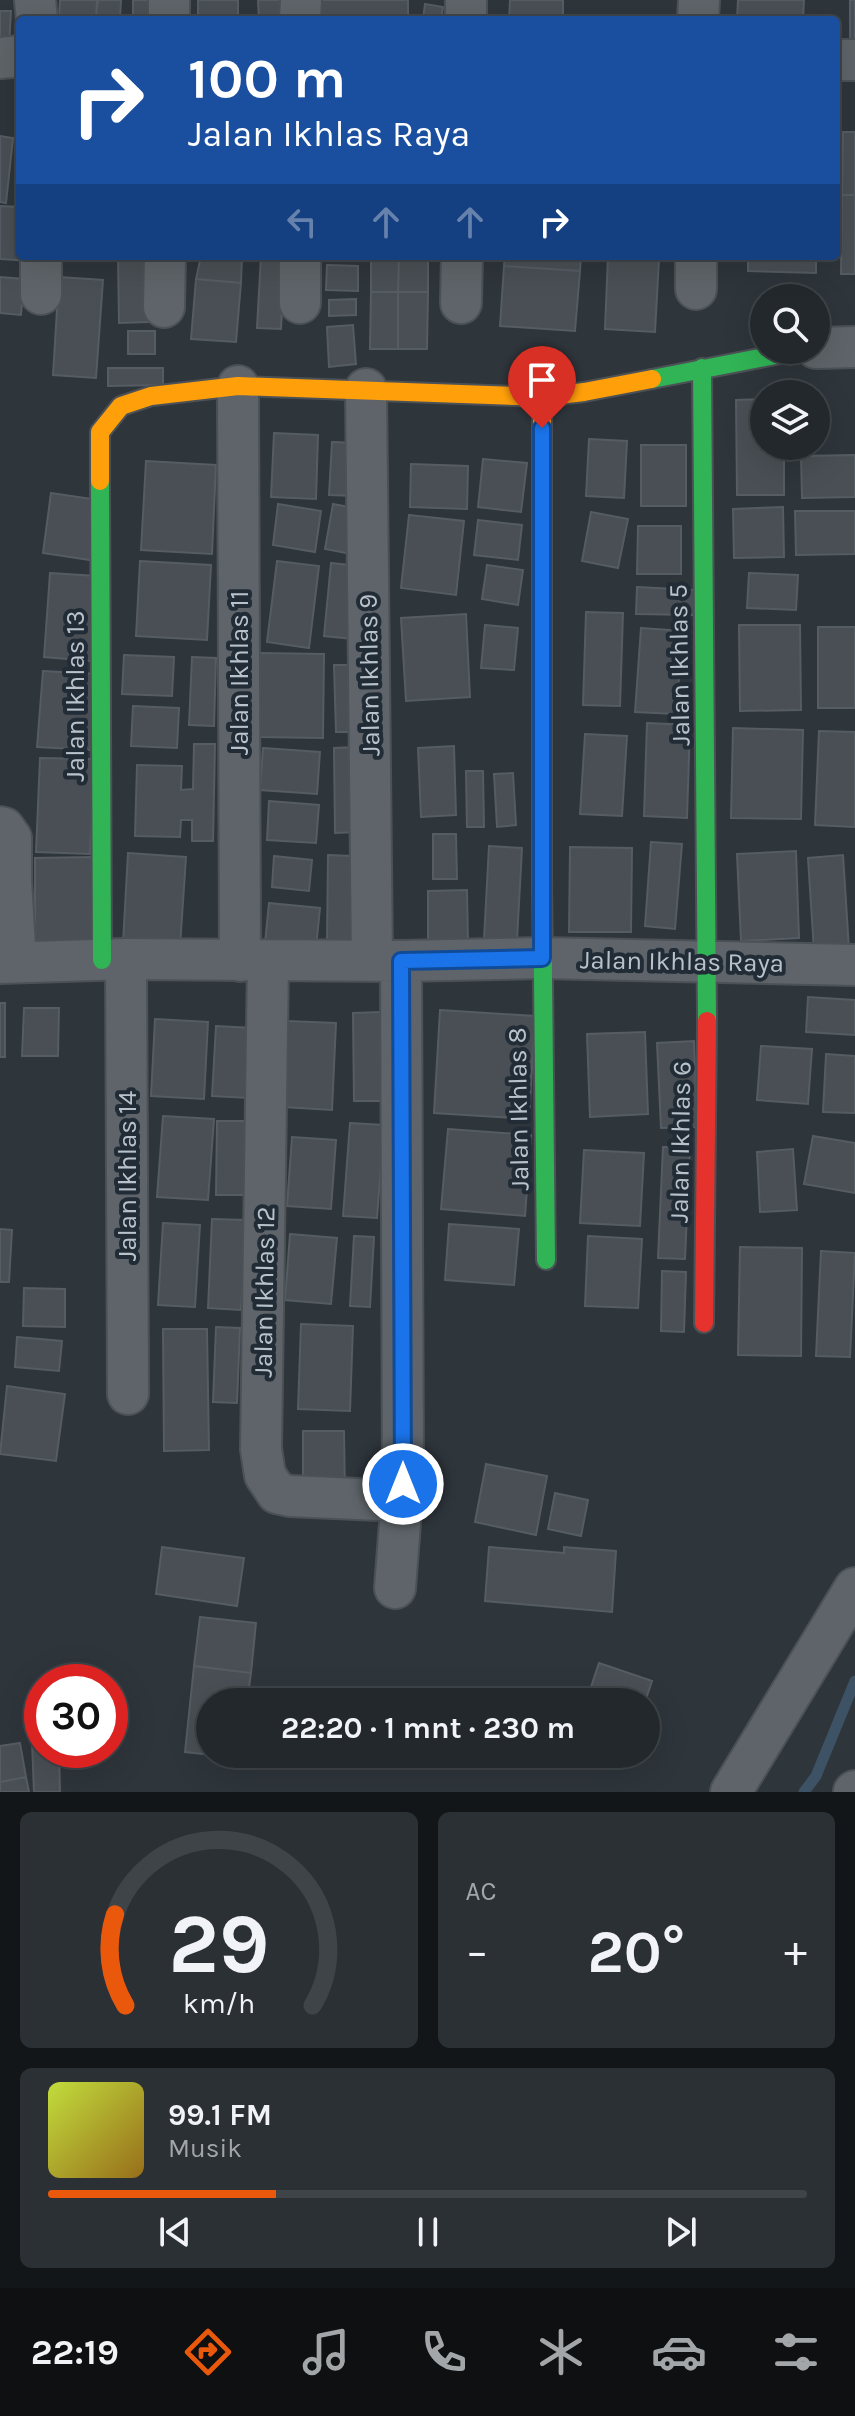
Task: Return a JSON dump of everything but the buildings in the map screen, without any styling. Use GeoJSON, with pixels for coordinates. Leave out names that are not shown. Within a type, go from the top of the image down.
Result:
{"type":"FeatureCollection","features":[{"type":"Feature","properties":{"kind":"street"},"geometry":{"type":"LineString","coordinates":[[164,307],[165,260]]}},
{"type":"Feature","properties":{"kind":"street"},"geometry":{"type":"LineString","coordinates":[[300,260],[300,303]]}},
{"type":"Feature","properties":{"kind":"street"},"geometry":{"type":"LineString","coordinates":[[461,303],[462,260]]}},
{"type":"Feature","properties":{"kind":"street"},"geometry":{"type":"LineString","coordinates":[[830,348],[855,347]]}},
{"type":"Feature","properties":{"kind":"street"},"geometry":{"type":"LineString","coordinates":[[238,386],[542,397],[584,392],[750,359]]}},
{"type":"Feature","properties":{"kind":"street","name":"Jalan Ikhlas 5"},"geometry":{"type":"LineString","coordinates":[[702,368],[708,961]]}},
{"type":"Feature","properties":{"kind":"street","name":"Jalan Ikhlas 13"},"geometry":{"type":"LineString","coordinates":[[114,959],[100,432],[121,406],[151,396],[238,386]]}},
{"type":"Feature","properties":{"kind":"street","name":"Jalan Ikhlas 11"},"geometry":{"type":"LineString","coordinates":[[238,386],[254,961]]}},
{"type":"Feature","properties":{"kind":"street","name":"Jalan Ikhlas 9"},"geometry":{"type":"LineString","coordinates":[[366,389],[402,1501],[395,1588]]}},
{"type":"Feature","properties":{"kind":"street","name":"Jalan Ikhlas 8"},"geometry":{"type":"LineString","coordinates":[[542,397],[542,958],[546,1260]]}},
{"type":"Feature","properties":{"kind":"street"},"geometry":{"type":"LineString","coordinates":[[0,827],[11,838],[8,963]]}},
{"type":"Feature","properties":{"kind":"street","name":"Jalan Ikhlas Raya"},"geometry":{"type":"LineString","coordinates":[[8,963],[114,959],[386,961],[542,958],[855,965]]}},
{"type":"Feature","properties":{"kind":"street","name":"Jalan Ikhlas 14"},"geometry":{"type":"LineString","coordinates":[[114,959],[128,1394]]}},
{"type":"Feature","properties":{"kind":"street","name":"Jalan Ikhlas 12"},"geometry":{"type":"LineString","coordinates":[[254,961],[261,1449],[265,1475],[277,1493],[290,1496],[402,1501]]}},
{"type":"Feature","properties":{"kind":"street","name":"Jalan Ikhlas 6"},"geometry":{"type":"LineString","coordinates":[[704,1323],[708,961]]}},
{"type":"Feature","properties":{"kind":"street"},"geometry":{"type":"LineString","coordinates":[[731,1792],[855,1588]]}},
{"type":"Feature","properties":{"kind":"waterway"},"geometry":{"type":"LineString","coordinates":[[804,1792],[816,1776],[855,1681]]}},
{"type":"Feature","properties":{"kind":"traffic: fast"},"geometry":{"type":"LineString","coordinates":[[652,379],[750,360]]}},
{"type":"Feature","properties":{"kind":"traffic: fast"},"geometry":{"type":"LineString","coordinates":[[702,368],[707,1021]]}},
{"type":"Feature","properties":{"kind":"traffic: fast"},"geometry":{"type":"LineString","coordinates":[[100,481],[102,960]]}},
{"type":"Feature","properties":{"kind":"traffic: fast"},"geometry":{"type":"LineString","coordinates":[[542,884],[546,1260]]}},
{"type":"Feature","properties":{"kind":"traffic: slow"},"geometry":{"type":"LineString","coordinates":[[100,481],[100,432],[121,406],[151,396],[238,386],[542,397],[652,379]]}},
{"type":"Feature","properties":{"kind":"traffic: slow"},"geometry":{"type":"LineString","coordinates":[[542,397],[542,884]]}},
{"type":"Feature","properties":{"kind":"traffic: jam"},"geometry":{"type":"LineString","coordinates":[[704,1323],[707,1021]]}},
{"type":"Feature","properties":{"kind":"route"},"geometry":{"type":"LineString","coordinates":[[403,1484],[401,961],[542,958],[542,428]]}}]}
